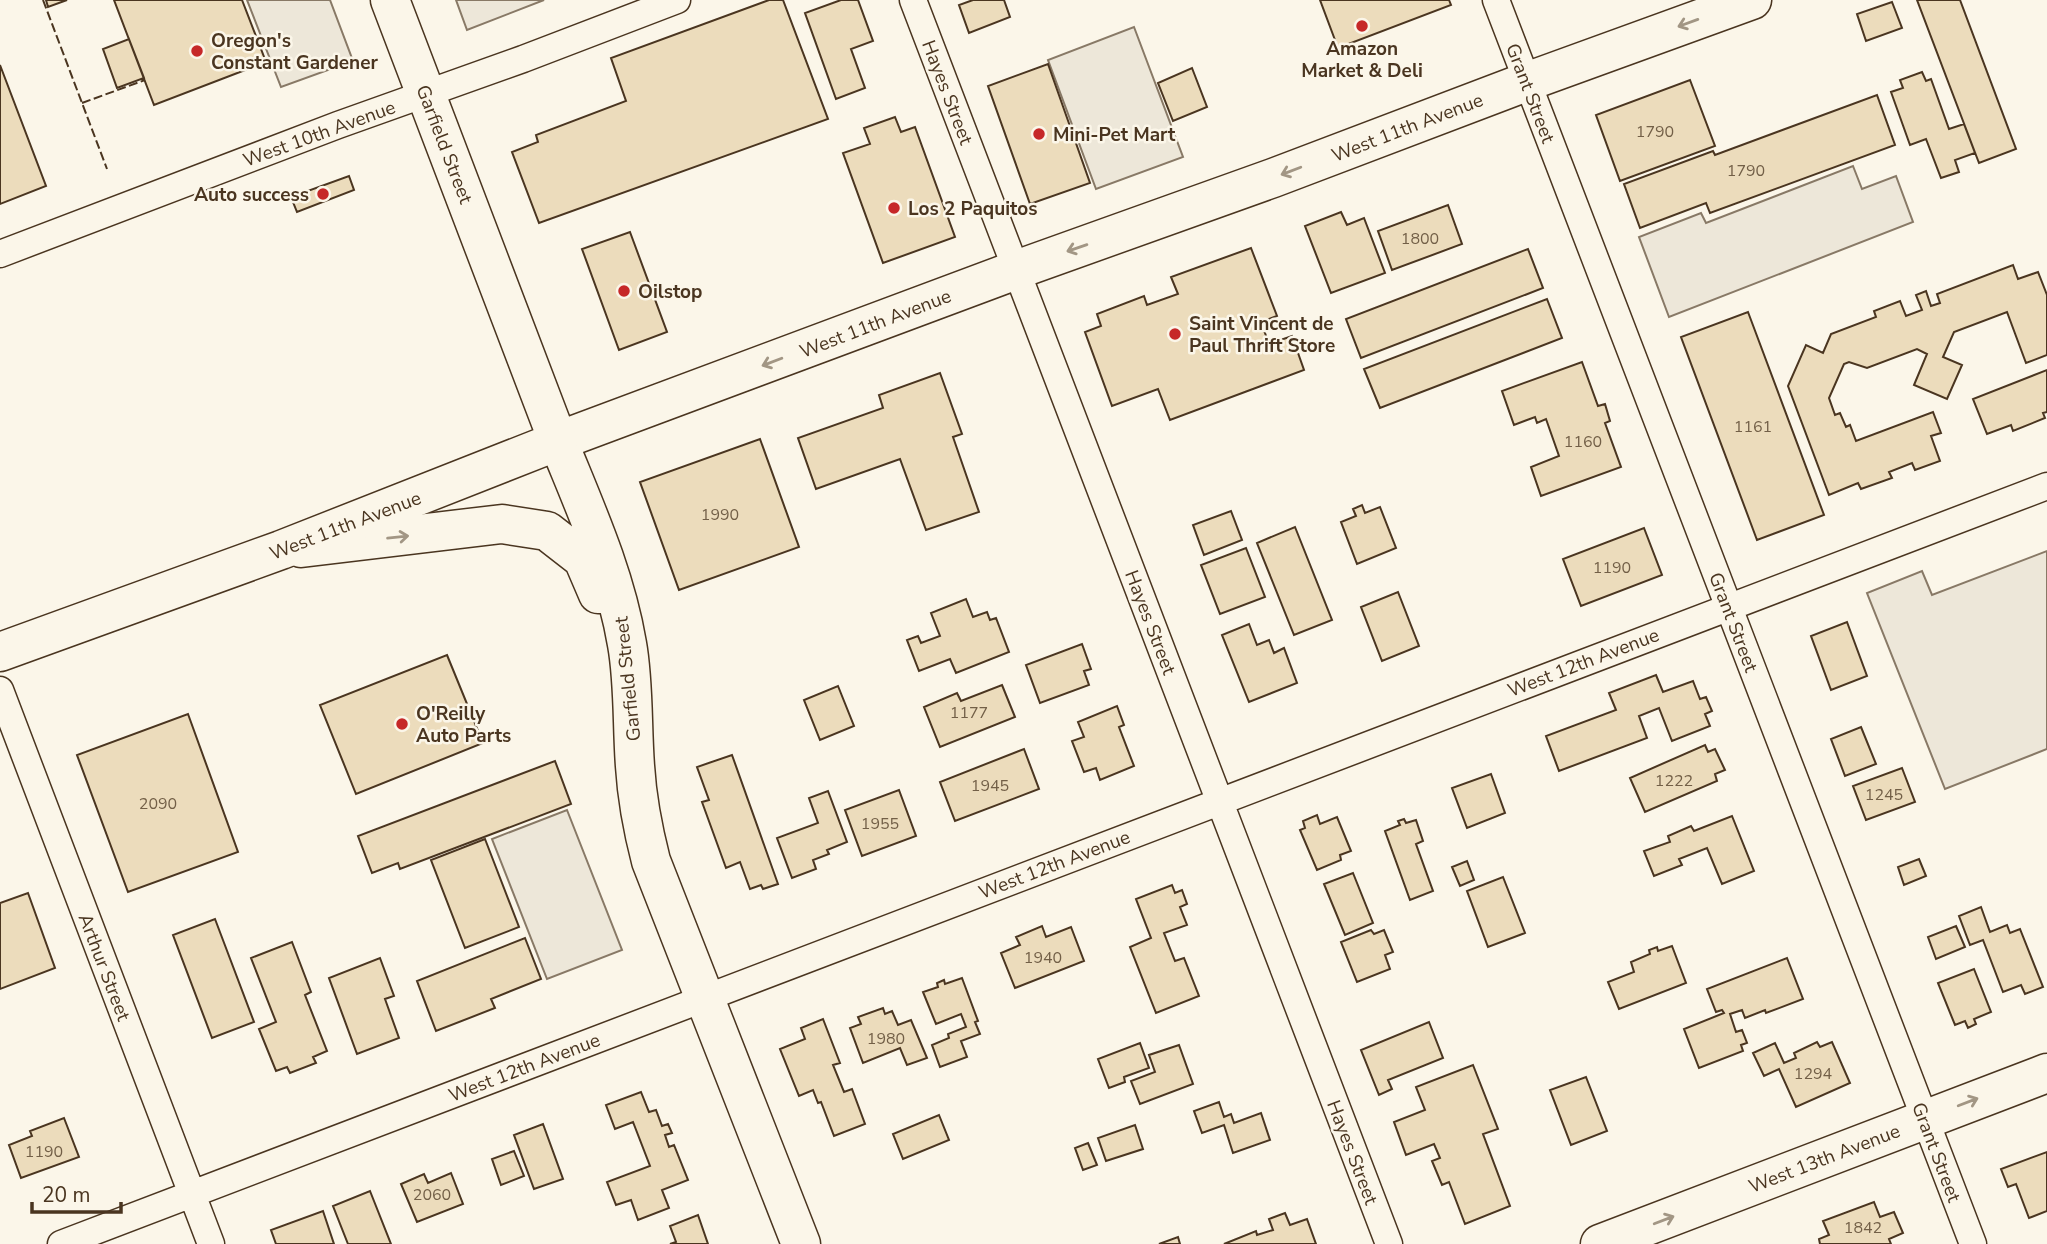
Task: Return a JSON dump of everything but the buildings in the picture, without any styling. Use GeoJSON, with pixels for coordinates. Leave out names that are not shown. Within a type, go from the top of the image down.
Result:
{"type":"FeatureCollection","features":[{"type":"Feature","properties":{"kind":"main road","name":"Garfield Street"},"geometry":{"type":"LineString","coordinates":[[390,0],[602,552],[619,603],[628,647],[640,818],[651,861],[802,1244]]}},
{"type":"Feature","properties":{"kind":"main road","name":"West 11th Avenue"},"geometry":{"type":"LineString","coordinates":[[0,652],[281,550],[558,441],[1016,270],[1752,0]]}},
{"type":"Feature","properties":{"kind":"main road"},"geometry":{"type":"LineString","coordinates":[[281,550],[502,524],[547,531],[583,559],[629,670]]}},
{"type":"Feature","properties":{"kind":"main road","name":"West 13th Avenue"},"geometry":{"type":"LineString","coordinates":[[1600,1244],[2047,1073]]}},
{"type":"Feature","properties":{"kind":"street","name":"West 10th Avenue"},"geometry":{"type":"LineString","coordinates":[[0,254],[677,0]]}},
{"type":"Feature","properties":{"kind":"street","name":"Hayes Street"},"geometry":{"type":"LineString","coordinates":[[913,0],[1389,1244]]}},
{"type":"Feature","properties":{"kind":"street","name":"Grant Street"},"geometry":{"type":"LineString","coordinates":[[1496,0],[1973,1244]]}},
{"type":"Feature","properties":{"kind":"street","name":"West 12th Avenue"},"geometry":{"type":"LineString","coordinates":[[61,1244],[2047,486]]}},
{"type":"Feature","properties":{"kind":"street","name":"Arthur Street"},"geometry":{"type":"LineString","coordinates":[[0,690],[211,1244]]}},
{"type":"Feature","properties":{"kind":"shaded area"},"geometry":{"type":"Polygon","coordinates":[[[247,0],[330,0],[353,61],[281,87],[247,0]]]}},
{"type":"Feature","properties":{"kind":"shaded area"},"geometry":{"type":"Polygon","coordinates":[[[456,0],[544,0],[467,30],[456,0]]]}},
{"type":"Feature","properties":{"kind":"shaded area"},"geometry":{"type":"Polygon","coordinates":[[[1134,27],[1183,157],[1096,189],[1048,60],[1134,27]]]}},
{"type":"Feature","properties":{"kind":"shaded area"},"geometry":{"type":"Polygon","coordinates":[[[1853,166],[1862,189],[1896,176],[1913,222],[1669,317],[1639,237],[1701,213],[1706,223],[1853,166]]]}},
{"type":"Feature","properties":{"kind":"shaded area"},"geometry":{"type":"Polygon","coordinates":[[[2047,551],[2047,749],[1945,789],[1867,593],[1922,571],[1932,595],[2047,551]]]}},
{"type":"Feature","properties":{"kind":"shaded area"},"geometry":{"type":"Polygon","coordinates":[[[567,810],[622,950],[547,979],[492,839],[567,810]]]}},
{"type":"Feature","properties":{"kind":"fence"},"geometry":{"type":"LineString","coordinates":[[43,0],[107,169]]}},
{"type":"Feature","properties":{"kind":"fence"},"geometry":{"type":"LineString","coordinates":[[82,103],[145,80]]}},
{"type":"Feature","properties":{"kind":"place","name":"Amazon Market & Deli"},"geometry":{"type":"Point","coordinates":[1362,26]}},
{"type":"Feature","properties":{"kind":"place","name":"Oregon's Constant Gardener"},"geometry":{"type":"Point","coordinates":[197,51]}},
{"type":"Feature","properties":{"kind":"place","name":"Mini-Pet Mart"},"geometry":{"type":"Point","coordinates":[1039,134]}},
{"type":"Feature","properties":{"kind":"place","name":"Auto success"},"geometry":{"type":"Point","coordinates":[323,194]}},
{"type":"Feature","properties":{"kind":"place","name":"Los 2 Paquitos"},"geometry":{"type":"Point","coordinates":[894,208]}},
{"type":"Feature","properties":{"kind":"place","name":"Oilstop"},"geometry":{"type":"Point","coordinates":[624,291]}},
{"type":"Feature","properties":{"kind":"place","name":"Saint Vincent de Paul Thrift Store"},"geometry":{"type":"Point","coordinates":[1175,334]}},
{"type":"Feature","properties":{"kind":"place","name":"O'Reilly Auto Parts"},"geometry":{"type":"Point","coordinates":[402,724]}}]}
